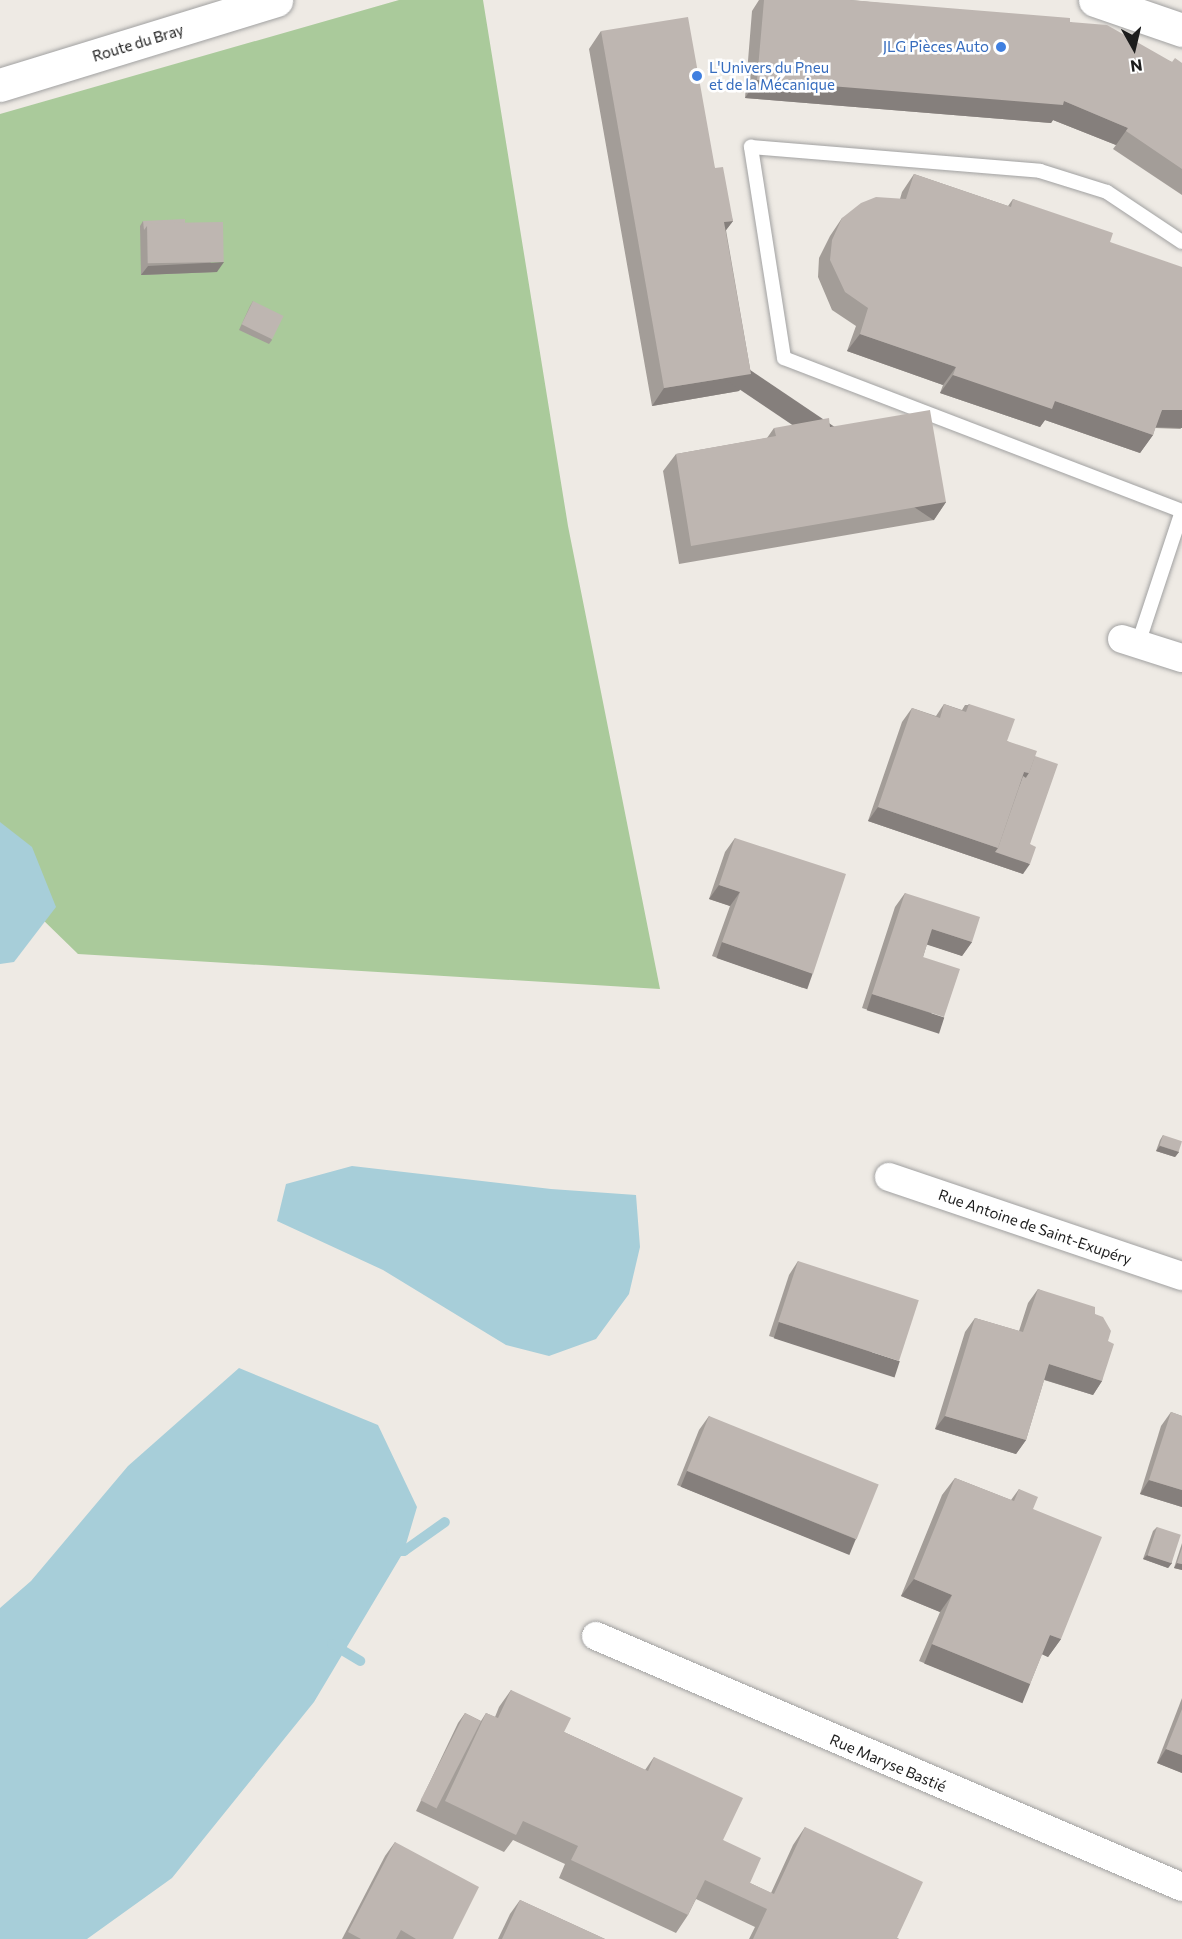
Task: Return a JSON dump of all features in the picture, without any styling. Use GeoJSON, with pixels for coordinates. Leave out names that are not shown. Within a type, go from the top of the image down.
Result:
{"type":"FeatureCollection","features":[{"type":"Feature","properties":{"kind":"street","name":"Route du Bray"},"geometry":{"type":"LineString","coordinates":[[0,85],[276,0]]}},
{"type":"Feature","properties":{"kind":"street"},"geometry":{"type":"LineString","coordinates":[[1095,0],[1182,30]]}},
{"type":"Feature","properties":{"kind":"street"},"geometry":{"type":"LineString","coordinates":[[1130,642],[1182,658]]}},
{"type":"Feature","properties":{"kind":"street","name":"Rue Antoine de Saint-Exupéry"},"geometry":{"type":"LineString","coordinates":[[889,1177],[1182,1276]]}},
{"type":"Feature","properties":{"kind":"street","name":"Rue Maryse Bastié"},"geometry":{"type":"LineString","coordinates":[[596,1636],[1182,1887]]}},
{"type":"Feature","properties":{"kind":"lane"},"geometry":{"type":"LineString","coordinates":[[1130,642],[1182,511],[784,358],[751,147],[1041,171],[1107,192],[1182,242]]}},
{"type":"Feature","properties":{"kind":"green space"},"geometry":{"type":"Polygon","coordinates":[[[399,0],[483,0],[568,526],[660,989],[78,954],[0,878],[0,114],[399,0]]]}},
{"type":"Feature","properties":{"kind":"water"},"geometry":{"type":"Polygon","coordinates":[[[0,822],[32,847],[56,907],[14,962],[0,964],[0,822]]]}},
{"type":"Feature","properties":{"kind":"water"},"geometry":{"type":"Polygon","coordinates":[[[352,1166],[551,1189],[636,1195],[640,1247],[629,1294],[596,1339],[549,1356],[506,1345],[383,1270],[277,1221],[286,1184],[352,1166]]]}},
{"type":"Feature","properties":{"kind":"water"},"geometry":{"type":"Polygon","coordinates":[[[239,1368],[378,1425],[417,1507],[404,1551],[314,1702],[172,1878],[87,1939],[0,1939],[0,1608],[31,1581],[128,1466],[239,1368]]]}},
{"type":"Feature","properties":{"kind":"building"},"geometry":{"type":"Polygon","coordinates":[[[764,0],[850,0],[1070,18],[1070,22],[1107,25],[1172,62],[1175,58],[1182,63],[1182,169],[1126,131],[1128,128],[1064,101],[1063,105],[757,80],[764,0]]]}},
{"type":"Feature","properties":{"kind":"building"},"geometry":{"type":"Polygon","coordinates":[[[688,17],[715,168],[723,167],[733,221],[724,222],[751,374],[664,388],[601,31],[688,17]]]}},
{"type":"Feature","properties":{"kind":"building"},"geometry":{"type":"Polygon","coordinates":[[[914,174],[1011,207],[1013,199],[1113,233],[1110,242],[1182,267],[1182,410],[1162,410],[1153,435],[1055,401],[1052,409],[953,375],[956,367],[860,334],[868,308],[845,292],[830,260],[832,240],[842,218],[861,203],[876,197],[906,199],[914,174]]]}},
{"type":"Feature","properties":{"kind":"building"},"geometry":{"type":"Polygon","coordinates":[[[185,219],[185,224],[147,226],[144,230],[143,221],[185,219]]]}},
{"type":"Feature","properties":{"kind":"building"},"geometry":{"type":"Polygon","coordinates":[[[223,222],[224,262],[148,263],[147,223],[223,222]]]}},
{"type":"Feature","properties":{"kind":"building"},"geometry":{"type":"Polygon","coordinates":[[[253,301],[284,316],[272,339],[242,324],[253,301]]]}},
{"type":"Feature","properties":{"kind":"building"},"geometry":{"type":"Polygon","coordinates":[[[930,410],[946,502],[691,546],[676,454],[776,436],[774,428],[829,418],[830,427],[930,410]]]}},
{"type":"Feature","properties":{"kind":"building"},"geometry":{"type":"Polygon","coordinates":[[[944,704],[966,712],[969,704],[1015,719],[1007,741],[1037,751],[1029,773],[1024,772],[998,848],[878,807],[912,708],[940,718],[944,704]]]}},
{"type":"Feature","properties":{"kind":"building"},"geometry":{"type":"Polygon","coordinates":[[[1035,756],[1058,764],[1030,844],[1036,847],[1030,864],[995,852],[1023,776],[1026,778],[1035,756]]]}},
{"type":"Feature","properties":{"kind":"building"},"geometry":{"type":"Polygon","coordinates":[[[735,838],[846,874],[813,974],[722,942],[740,892],[719,885],[735,838]]]}},
{"type":"Feature","properties":{"kind":"building"},"geometry":{"type":"Polygon","coordinates":[[[905,893],[980,917],[972,942],[932,929],[923,957],[960,969],[944,1017],[872,994],[905,893]]]}},
{"type":"Feature","properties":{"kind":"building"},"geometry":{"type":"Polygon","coordinates":[[[1163,1135],[1182,1141],[1179,1152],[1160,1145],[1163,1135]]]}},
{"type":"Feature","properties":{"kind":"building"},"geometry":{"type":"Polygon","coordinates":[[[798,1261],[919,1300],[899,1361],[778,1322],[798,1261]]]}},
{"type":"Feature","properties":{"kind":"building"},"geometry":{"type":"Polygon","coordinates":[[[1038,1289],[1095,1307],[1095,1314],[1103,1317],[1111,1331],[1108,1341],[1114,1344],[1102,1381],[1049,1364],[1026,1440],[945,1416],[975,1318],[1023,1332],[1038,1289]]]}},
{"type":"Feature","properties":{"kind":"building"},"geometry":{"type":"Polygon","coordinates":[[[1171,1412],[1182,1416],[1182,1490],[1149,1480],[1171,1412]]]}},
{"type":"Feature","properties":{"kind":"building"},"geometry":{"type":"Polygon","coordinates":[[[709,1416],[879,1485],[857,1539],[687,1471],[709,1416]]]}},
{"type":"Feature","properties":{"kind":"building"},"geometry":{"type":"Polygon","coordinates":[[[955,1478],[1014,1501],[1019,1489],[1038,1497],[1033,1509],[1102,1537],[1061,1639],[1050,1635],[1030,1684],[932,1644],[952,1595],[914,1579],[955,1478]]]}},
{"type":"Feature","properties":{"kind":"building"},"geometry":{"type":"Polygon","coordinates":[[[1157,1527],[1181,1535],[1172,1563],[1148,1556],[1157,1527]]]}},
{"type":"Feature","properties":{"kind":"building"},"geometry":{"type":"Polygon","coordinates":[[[1182,1548],[1182,1564],[1177,1563],[1182,1548]]]}},
{"type":"Feature","properties":{"kind":"building"},"geometry":{"type":"Polygon","coordinates":[[[511,1690],[571,1718],[564,1732],[648,1771],[654,1757],[743,1798],[723,1840],[761,1858],[750,1883],[774,1894],[805,1827],[923,1882],[897,1938],[899,1939],[753,1939],[767,1909],[705,1880],[688,1915],[571,1860],[578,1846],[523,1821],[516,1835],[445,1801],[486,1713],[498,1718],[511,1690]]]}},
{"type":"Feature","properties":{"kind":"building"},"geometry":{"type":"Polygon","coordinates":[[[1182,1709],[1182,1755],[1166,1749],[1182,1709]]]}},
{"type":"Feature","properties":{"kind":"building"},"geometry":{"type":"Polygon","coordinates":[[[465,1713],[481,1721],[437,1808],[421,1800],[465,1713]]]}},
{"type":"Feature","properties":{"kind":"building"},"geometry":{"type":"Polygon","coordinates":[[[395,1842],[479,1887],[453,1939],[416,1939],[401,1930],[396,1939],[361,1939],[348,1932],[395,1842]]]}},
{"type":"Feature","properties":{"kind":"building"},"geometry":{"type":"Polygon","coordinates":[[[520,1900],[605,1939],[502,1939],[520,1900]]]}},
{"type":"Feature","properties":{"kind":"waterway"},"geometry":{"type":"LineString","coordinates":[[391,1551],[404,1551],[445,1522]]}},
{"type":"Feature","properties":{"kind":"waterway"},"geometry":{"type":"LineString","coordinates":[[332,1644],[360,1661]]}},
{"type":"Feature","properties":{"kind":"place","name":"JLG Pièces Auto"},"geometry":{"type":"Point","coordinates":[1001,47]}},
{"type":"Feature","properties":{"kind":"place","name":"L'Univers du Pneu et de la Mécanique"},"geometry":{"type":"Point","coordinates":[697,76]}}]}
